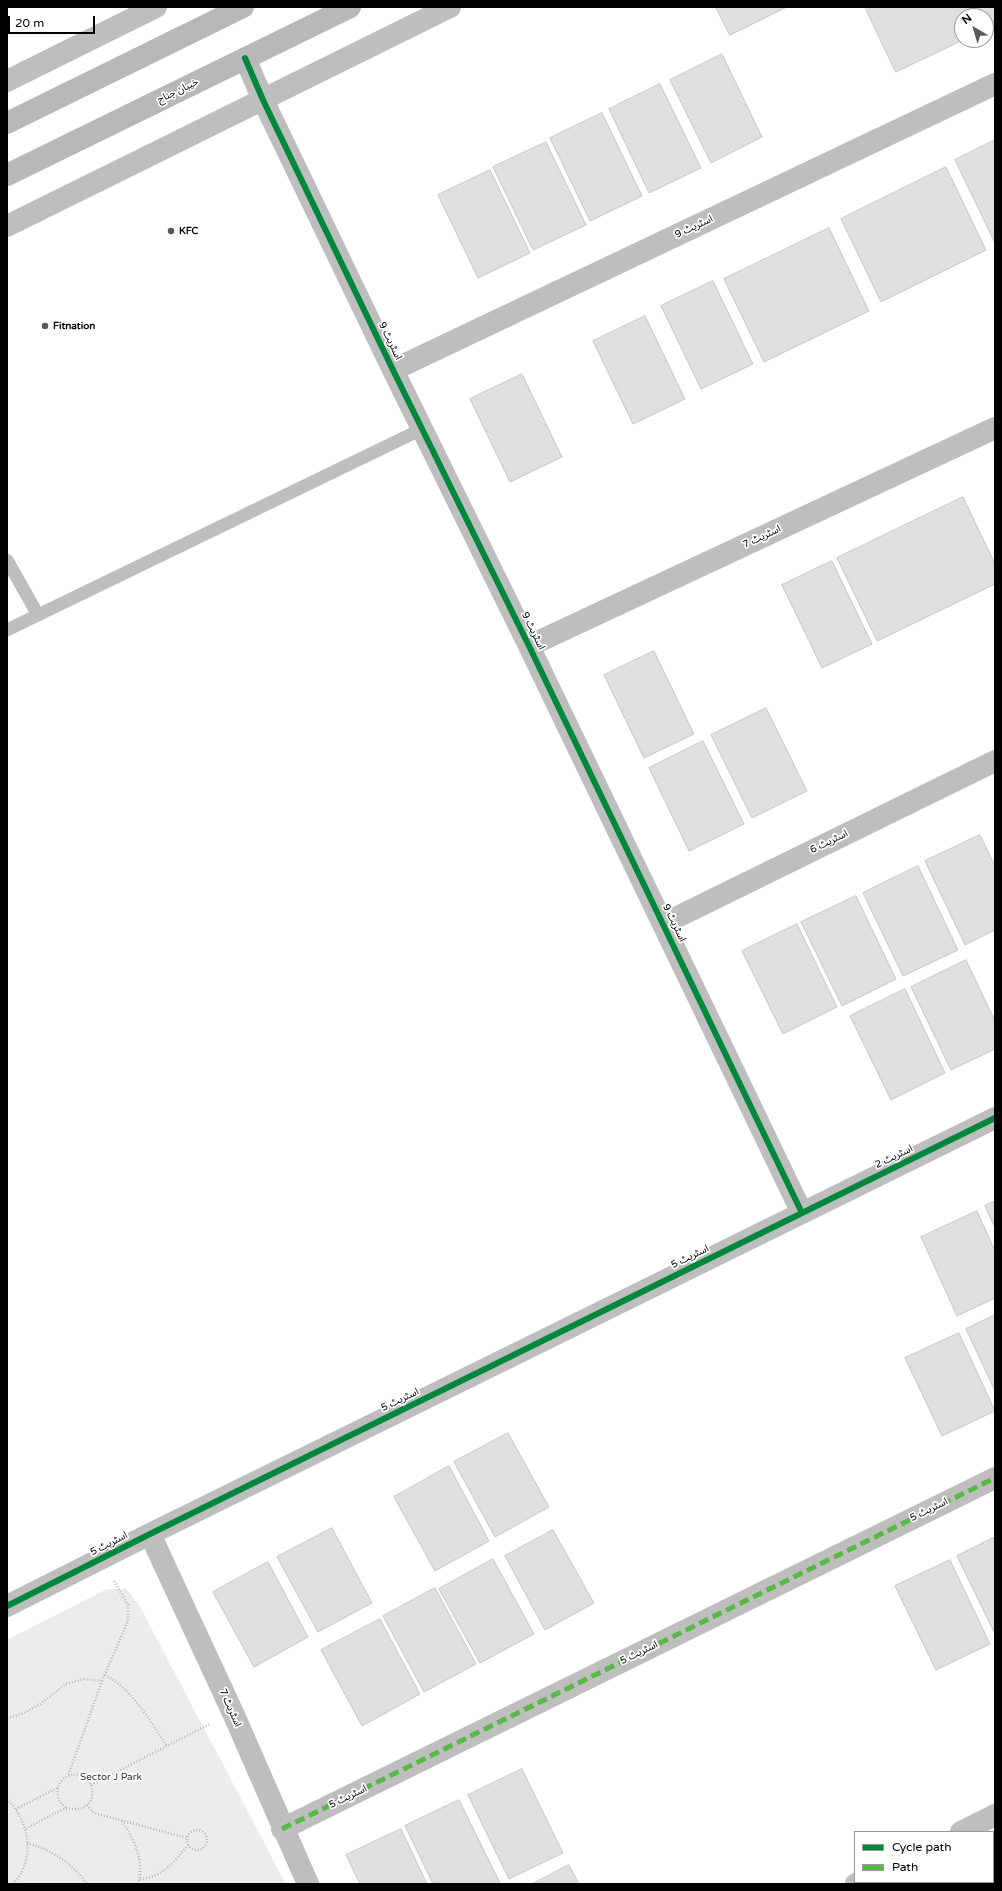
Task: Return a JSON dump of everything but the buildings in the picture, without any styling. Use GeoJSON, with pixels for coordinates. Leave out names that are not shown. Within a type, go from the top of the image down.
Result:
{"type":"FeatureCollection","features":[{"type":"Feature","properties":{"kind":"main road"},"geometry":{"type":"LineString","coordinates":[[7,123],[243,7]]}},
{"type":"Feature","properties":{"kind":"main road","name":"خیبان جناح"},"geometry":{"type":"LineString","coordinates":[[7,175],[350,7]]}},
{"type":"Feature","properties":{"kind":"street"},"geometry":{"type":"LineString","coordinates":[[7,81],[156,7]]}},
{"type":"Feature","properties":{"kind":"street"},"geometry":{"type":"LineString","coordinates":[[7,226],[450,7]]}},
{"type":"Feature","properties":{"kind":"street","name":"اسٹریٹ 9"},"geometry":{"type":"LineString","coordinates":[[245,58],[262,100],[529,646],[802,1213]]}},
{"type":"Feature","properties":{"kind":"street","name":"اسٹریٹ 9"},"geometry":{"type":"LineString","coordinates":[[393,370],[995,84]]}},
{"type":"Feature","properties":{"kind":"street","name":"اسٹریٹ 7"},"geometry":{"type":"LineString","coordinates":[[529,646],[995,428]]}},
{"type":"Feature","properties":{"kind":"street","name":"اسٹریٹ 6"},"geometry":{"type":"LineString","coordinates":[[663,924],[995,761]]}},
{"type":"Feature","properties":{"kind":"street","name":"اسٹریٹ 2"},"geometry":{"type":"LineString","coordinates":[[802,1213],[995,1118]]}},
{"type":"Feature","properties":{"kind":"street","name":"اسٹریٹ 5"},"geometry":{"type":"LineString","coordinates":[[9,1600],[101,1559],[802,1213]]}},
{"type":"Feature","properties":{"kind":"street","name":"اسٹریٹ 5"},"geometry":{"type":"LineString","coordinates":[[282,1829],[995,1478]]}},
{"type":"Feature","properties":{"kind":"street","name":"اسٹریٹ 7"},"geometry":{"type":"LineString","coordinates":[[150,1534],[233,1712],[282,1829],[308,1884]]}},
{"type":"Feature","properties":{"kind":"street"},"geometry":{"type":"LineString","coordinates":[[963,1831],[995,1816]]}},
{"type":"Feature","properties":{"kind":"lane"},"geometry":{"type":"LineString","coordinates":[[7,630],[422,429]]}},
{"type":"Feature","properties":{"kind":"lane"},"geometry":{"type":"LineString","coordinates":[[7,560],[38,615]]}},
{"type":"Feature","properties":{"kind":"path"},"geometry":{"type":"LineString","coordinates":[[68,1776],[102,1681],[128,1621],[128,1606],[101,1559]]}},
{"type":"Feature","properties":{"kind":"path"},"geometry":{"type":"LineString","coordinates":[[105,1675],[116,1681],[128,1692],[167,1746]]}},
{"type":"Feature","properties":{"kind":"path"},"geometry":{"type":"LineString","coordinates":[[7,1718],[24,1714],[66,1684],[84,1679],[102,1681]]}},
{"type":"Feature","properties":{"kind":"path"},"geometry":{"type":"LineString","coordinates":[[91,1785],[233,1712]]}},
{"type":"Feature","properties":{"kind":"path"},"geometry":{"type":"LineString","coordinates":[[26,1829],[66,1808],[81,1809],[87,1805],[92,1798],[93,1790],[91,1785],[84,1777],[76,1774],[61,1780],[57,1788],[57,1796],[60,1803],[66,1808]]}},
{"type":"Feature","properties":{"kind":"path"},"geometry":{"type":"LineString","coordinates":[[16,1809],[57,1788]]}},
{"type":"Feature","properties":{"kind":"path"},"geometry":{"type":"LineString","coordinates":[[7,1799],[16,1809],[26,1829],[28,1843],[22,1870],[13,1884]]}},
{"type":"Feature","properties":{"kind":"path"},"geometry":{"type":"LineString","coordinates":[[87,1805],[94,1813],[187,1838]]}},
{"type":"Feature","properties":{"kind":"path"},"geometry":{"type":"LineString","coordinates":[[122,1820],[133,1839],[141,1862],[140,1879],[138,1884]]}},
{"type":"Feature","properties":{"kind":"path"},"geometry":{"type":"LineString","coordinates":[[194,1830],[200,1831],[204,1834],[206,1844],[197,1850],[192,1849],[188,1845],[187,1838],[194,1830]]}},
{"type":"Feature","properties":{"kind":"path"},"geometry":{"type":"LineString","coordinates":[[28,1843],[39,1846],[63,1860],[80,1875],[87,1884]]}},
{"type":"Feature","properties":{"kind":"path"},"geometry":{"type":"LineString","coordinates":[[140,1879],[150,1878],[164,1872],[188,1845]]}},
{"type":"Feature","properties":{"kind":"green space","name":"Sector J Park"},"geometry":{"type":"Polygon","coordinates":[[[107,1589],[126,1589],[138,1603],[286,1884],[7,1884],[7,1640],[107,1589]]]}},
{"type":"Feature","properties":{"kind":"marked path"},"geometry":{"type":"LineString","coordinates":[[282,1829],[995,1478]]}},
{"type":"Feature","properties":{"kind":"cycle path"},"geometry":{"type":"LineString","coordinates":[[245,58],[263,100],[393,370],[529,646],[802,1213]]}},
{"type":"Feature","properties":{"kind":"cycle path"},"geometry":{"type":"LineString","coordinates":[[7,1606],[150,1534],[995,1118]]}},
{"type":"Feature","properties":{"kind":"place","name":"KFC"},"geometry":{"type":"Point","coordinates":[171,231]}},
{"type":"Feature","properties":{"kind":"place","name":"Fitnation"},"geometry":{"type":"Point","coordinates":[45,326]}}]}
